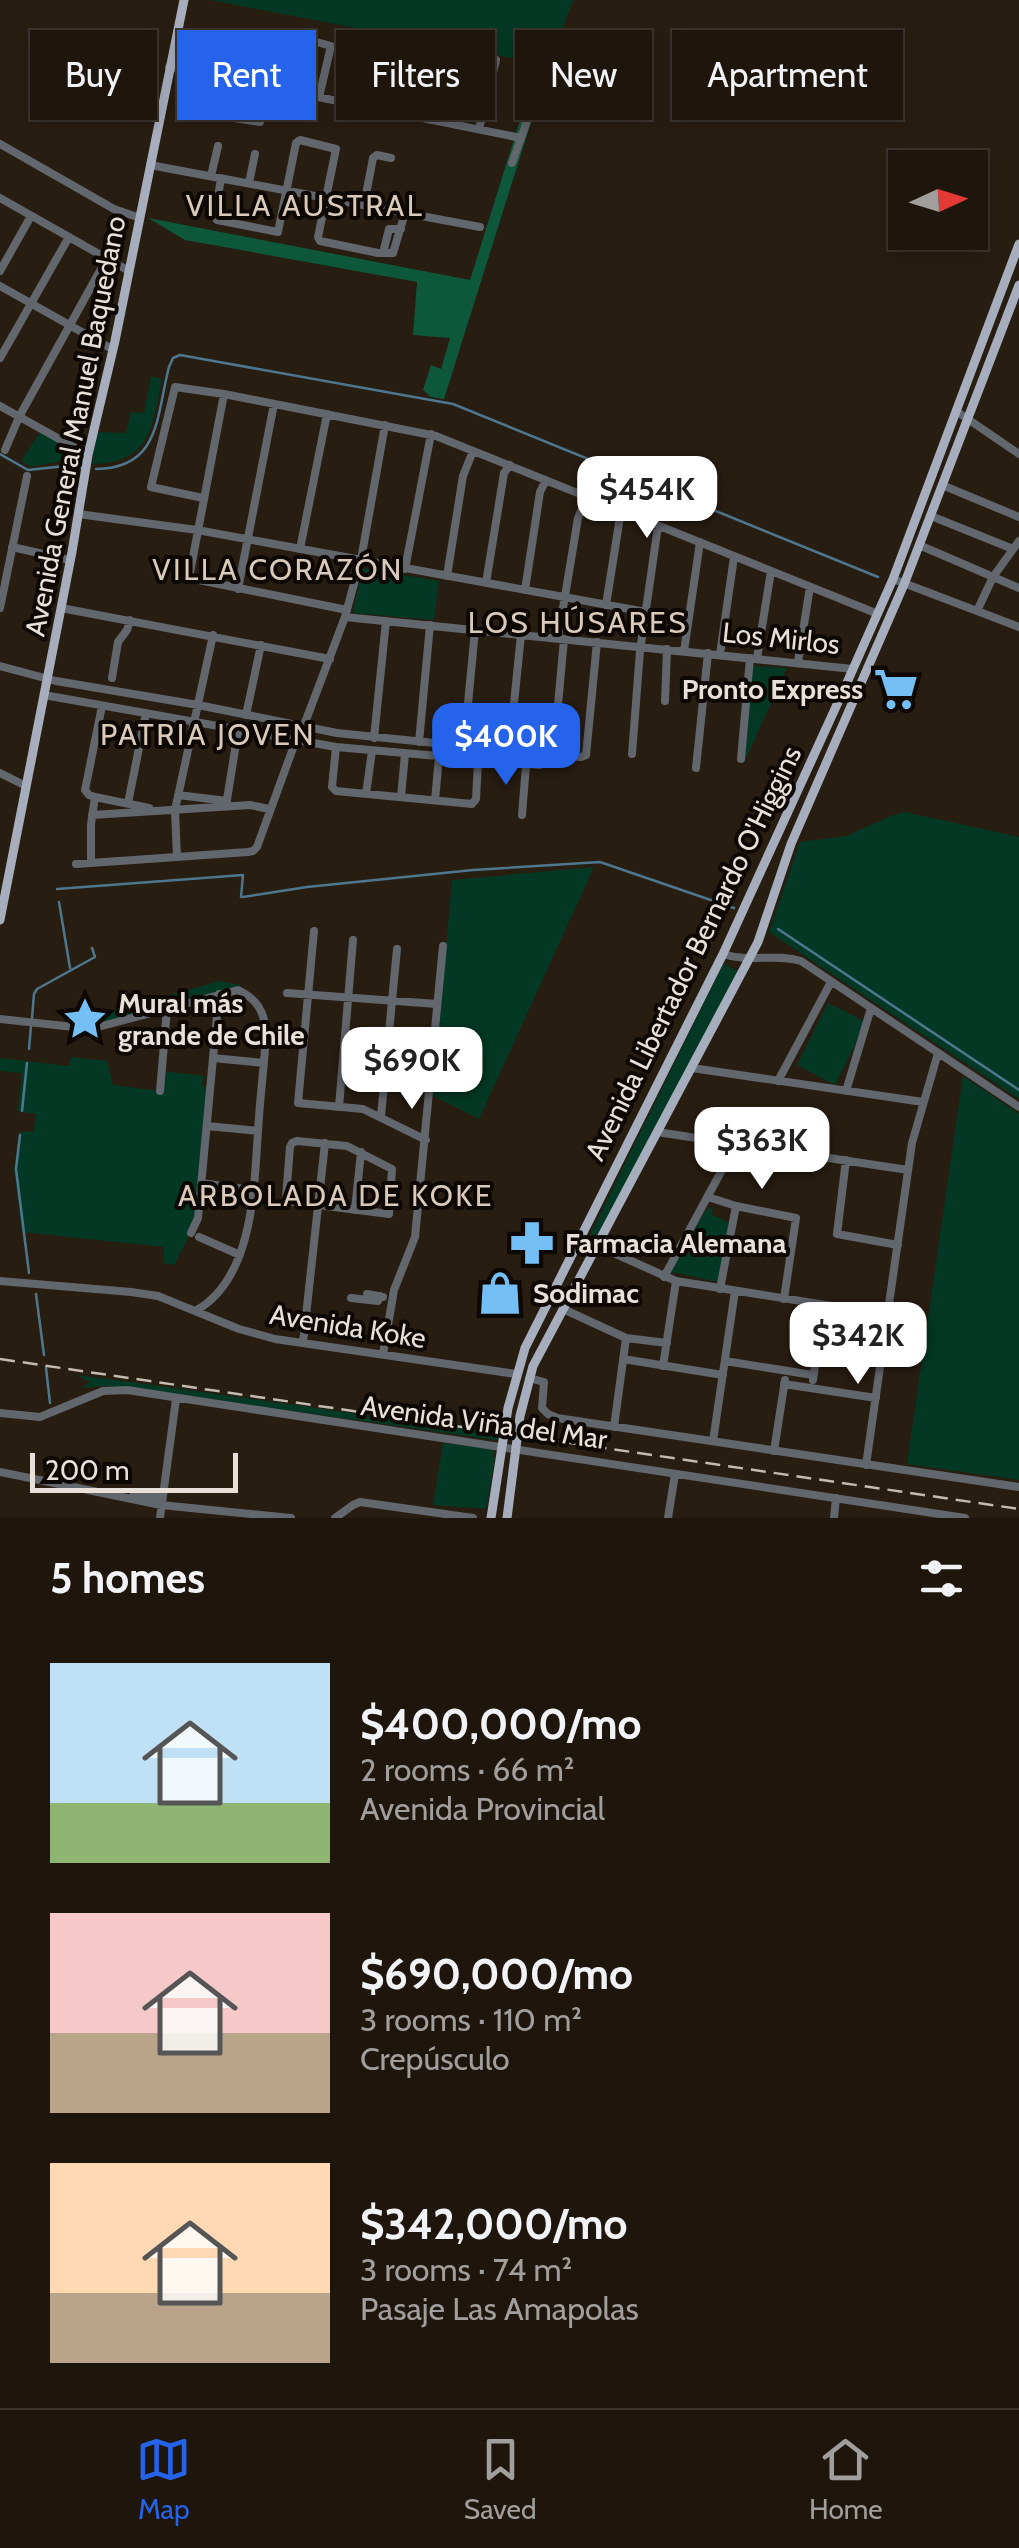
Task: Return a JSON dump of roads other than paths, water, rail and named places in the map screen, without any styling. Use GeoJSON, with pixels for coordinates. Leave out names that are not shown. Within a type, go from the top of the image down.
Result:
{"type":"FeatureCollection","features":[{"type":"Feature","properties":{"kind":"main road","name":"Avenida General Manuel Baquedano"},"geometry":{"type":"LineString","coordinates":[[0,920],[88,455],[184,0]]}},
{"type":"Feature","properties":{"kind":"main road","name":"Avenida Libertador Bernardo O'Higgins"},"geometry":{"type":"LineString","coordinates":[[501,1518],[501,1448],[525,1348],[723,954],[894,579],[1019,244]]}},
{"type":"Feature","properties":{"kind":"main road","name":"Avenida Libertador Bernardo O'Higgins"},"geometry":{"type":"LineString","coordinates":[[501,1518],[529,1378],[538,1356],[758,942],[790,844],[905,582],[1019,285]]}},
{"type":"Feature","properties":{"kind":"main road"},"geometry":{"type":"LineString","coordinates":[[952,422],[966,422]]}},
{"type":"Feature","properties":{"kind":"street"},"geometry":{"type":"LineString","coordinates":[[316,42],[331,46],[319,97]]}},
{"type":"Feature","properties":{"kind":"street"},"geometry":{"type":"LineString","coordinates":[[495,64],[496,60]]}},
{"type":"Feature","properties":{"kind":"street"},"geometry":{"type":"LineString","coordinates":[[169,67],[177,69]]}},
{"type":"Feature","properties":{"kind":"street"},"geometry":{"type":"LineString","coordinates":[[316,96],[336,100]]}},
{"type":"Feature","properties":{"kind":"street"},"geometry":{"type":"LineString","coordinates":[[433,120],[521,138]]}},
{"type":"Feature","properties":{"kind":"street"},"geometry":{"type":"LineString","coordinates":[[479,129],[481,120]]}},
{"type":"Feature","properties":{"kind":"street"},"geometry":{"type":"LineString","coordinates":[[512,163],[527,120]]}},
{"type":"Feature","properties":{"kind":"street"},"geometry":{"type":"LineString","coordinates":[[218,146],[217,220],[278,230],[297,141],[336,149],[318,240],[393,253],[405,213]]}},
{"type":"Feature","properties":{"kind":"street"},"geometry":{"type":"LineString","coordinates":[[0,144],[114,209],[140,218]]}},
{"type":"Feature","properties":{"kind":"street"},"geometry":{"type":"LineString","coordinates":[[249,183],[255,154]]}},
{"type":"Feature","properties":{"kind":"street"},"geometry":{"type":"LineString","coordinates":[[364,205],[374,157],[391,158]]}},
{"type":"Feature","properties":{"kind":"street"},"geometry":{"type":"LineString","coordinates":[[150,164],[480,227]]}},
{"type":"Feature","properties":{"kind":"street"},"geometry":{"type":"LineString","coordinates":[[0,198],[129,270]]}},
{"type":"Feature","properties":{"kind":"street"},"geometry":{"type":"LineString","coordinates":[[0,271],[31,216]]}},
{"type":"Feature","properties":{"kind":"street"},"geometry":{"type":"LineString","coordinates":[[0,358],[69,237]]}},
{"type":"Feature","properties":{"kind":"street"},"geometry":{"type":"LineString","coordinates":[[5,450],[19,416],[108,258]]}},
{"type":"Feature","properties":{"kind":"street"},"geometry":{"type":"LineString","coordinates":[[0,286],[112,348]]}},
{"type":"Feature","properties":{"kind":"street"},"geometry":{"type":"LineString","coordinates":[[204,498],[153,489],[151,484],[173,389],[177,386],[430,434],[878,614]]}},
{"type":"Feature","properties":{"kind":"street"},"geometry":{"type":"LineString","coordinates":[[197,530],[224,394]]}},
{"type":"Feature","properties":{"kind":"street"},"geometry":{"type":"LineString","coordinates":[[238,590],[274,404]]}},
{"type":"Feature","properties":{"kind":"street"},"geometry":{"type":"LineString","coordinates":[[0,406],[88,455]]}},
{"type":"Feature","properties":{"kind":"street"},"geometry":{"type":"LineString","coordinates":[[956,410],[966,422],[1019,454]]}},
{"type":"Feature","properties":{"kind":"street"},"geometry":{"type":"LineString","coordinates":[[300,550],[327,414]]}},
{"type":"Feature","properties":{"kind":"street"},"geometry":{"type":"LineString","coordinates":[[76,864],[254,851],[257,847],[346,613],[385,425]]}},
{"type":"Feature","properties":{"kind":"street"},"geometry":{"type":"LineString","coordinates":[[405,569],[430,434]]}},
{"type":"Feature","properties":{"kind":"street"},"geometry":{"type":"LineString","coordinates":[[447,576],[463,476],[474,451]]}},
{"type":"Feature","properties":{"kind":"street"},"geometry":{"type":"LineString","coordinates":[[486,583],[504,473],[510,465]]}},
{"type":"Feature","properties":{"kind":"street"},"geometry":{"type":"LineString","coordinates":[[0,608],[5,560],[12,547],[26,476]]}},
{"type":"Feature","properties":{"kind":"street"},"geometry":{"type":"LineString","coordinates":[[525,590],[540,492],[546,480]]}},
{"type":"Feature","properties":{"kind":"street"},"geometry":{"type":"LineString","coordinates":[[942,485],[1019,517]]}},
{"type":"Feature","properties":{"kind":"street"},"geometry":{"type":"LineString","coordinates":[[547,760],[565,597],[578,518],[587,497]]}},
{"type":"Feature","properties":{"kind":"street"},"geometry":{"type":"LineString","coordinates":[[606,604],[621,510]]}},
{"type":"Feature","properties":{"kind":"street"},"geometry":{"type":"LineString","coordinates":[[78,514],[197,530],[646,612]]}},
{"type":"Feature","properties":{"kind":"street"},"geometry":{"type":"LineString","coordinates":[[930,516],[1016,545],[993,577],[978,611]]}},
{"type":"Feature","properties":{"kind":"street"},"geometry":{"type":"LineString","coordinates":[[632,754],[641,647],[658,526]]}},
{"type":"Feature","properties":{"kind":"street","name":"Los Mirlos"},"geometry":{"type":"LineString","coordinates":[[197,530],[190,580],[386,621],[853,669]]}},
{"type":"Feature","properties":{"kind":"street"},"geometry":{"type":"LineString","coordinates":[[684,651],[700,542]]}},
{"type":"Feature","properties":{"kind":"street"},"geometry":{"type":"LineString","coordinates":[[919,545],[1019,588]]}},
{"type":"Feature","properties":{"kind":"street"},"geometry":{"type":"LineString","coordinates":[[12,547],[70,560]]}},
{"type":"Feature","properties":{"kind":"street"},"geometry":{"type":"LineString","coordinates":[[720,654],[734,557]]}},
{"type":"Feature","properties":{"kind":"street"},"geometry":{"type":"LineString","coordinates":[[741,759],[754,658],[772,571]]}},
{"type":"Feature","properties":{"kind":"street"},"geometry":{"type":"LineString","coordinates":[[894,579],[1019,628]]}},
{"type":"Feature","properties":{"kind":"street"},"geometry":{"type":"LineString","coordinates":[[798,662],[810,586]]}},
{"type":"Feature","properties":{"kind":"street"},"geometry":{"type":"LineString","coordinates":[[61,608],[330,659]]}},
{"type":"Feature","properties":{"kind":"street"},"geometry":{"type":"LineString","coordinates":[[112,678],[118,642],[130,620]]}},
{"type":"Feature","properties":{"kind":"street"},"geometry":{"type":"LineString","coordinates":[[374,738],[386,621]]}},
{"type":"Feature","properties":{"kind":"street"},"geometry":{"type":"LineString","coordinates":[[419,742],[430,626]]}},
{"type":"Feature","properties":{"kind":"street"},"geometry":{"type":"LineString","coordinates":[[464,746],[475,630]]}},
{"type":"Feature","properties":{"kind":"street"},"geometry":{"type":"LineString","coordinates":[[510,752],[521,634]]}},
{"type":"Feature","properties":{"kind":"street"},"geometry":{"type":"LineString","coordinates":[[177,857],[175,810],[213,635]]}},
{"type":"Feature","properties":{"kind":"street"},"geometry":{"type":"LineString","coordinates":[[44,695],[336,747],[526,765],[586,755],[596,642]]}},
{"type":"Feature","properties":{"kind":"street"},"geometry":{"type":"LineString","coordinates":[[246,714],[261,645]]}},
{"type":"Feature","properties":{"kind":"street"},"geometry":{"type":"LineString","coordinates":[[665,702],[667,649]]}},
{"type":"Feature","properties":{"kind":"street"},"geometry":{"type":"LineString","coordinates":[[696,768],[708,654]]}},
{"type":"Feature","properties":{"kind":"street"},"geometry":{"type":"LineString","coordinates":[[0,666],[47,679],[338,734],[540,754],[547,760]]}},
{"type":"Feature","properties":{"kind":"street"},"geometry":{"type":"LineString","coordinates":[[102,706],[85,790],[95,797],[160,811]]}},
{"type":"Feature","properties":{"kind":"street"},"geometry":{"type":"LineString","coordinates":[[128,803],[146,713]]}},
{"type":"Feature","properties":{"kind":"street"},"geometry":{"type":"LineString","coordinates":[[226,804],[238,730]]}},
{"type":"Feature","properties":{"kind":"street"},"geometry":{"type":"LineString","coordinates":[[336,747],[332,787],[336,791],[366,794],[472,804],[476,799],[478,761]]}},
{"type":"Feature","properties":{"kind":"street"},"geometry":{"type":"LineString","coordinates":[[366,794],[372,751]]}},
{"type":"Feature","properties":{"kind":"street"},"geometry":{"type":"LineString","coordinates":[[401,797],[404,754]]}},
{"type":"Feature","properties":{"kind":"street"},"geometry":{"type":"LineString","coordinates":[[436,800],[439,758]]}},
{"type":"Feature","properties":{"kind":"street"},"geometry":{"type":"LineString","coordinates":[[522,815],[526,765]]}},
{"type":"Feature","properties":{"kind":"street"},"geometry":{"type":"LineString","coordinates":[[0,773],[26,786]]}},
{"type":"Feature","properties":{"kind":"street"},"geometry":{"type":"LineString","coordinates":[[178,795],[269,809]]}},
{"type":"Feature","properties":{"kind":"street"},"geometry":{"type":"LineString","coordinates":[[91,863],[95,797]]}},
{"type":"Feature","properties":{"kind":"street"},"geometry":{"type":"LineString","coordinates":[[92,815],[226,804]]}},
{"type":"Feature","properties":{"kind":"street"},"geometry":{"type":"LineString","coordinates":[[314,931],[298,1103],[363,1109],[426,1140]]}},
{"type":"Feature","properties":{"kind":"street"},"geometry":{"type":"LineString","coordinates":[[339,1107],[353,940]]}},
{"type":"Feature","properties":{"kind":"street"},"geometry":{"type":"LineString","coordinates":[[382,1354],[393,1299],[415,1237],[443,946]]}},
{"type":"Feature","properties":{"kind":"street"},"geometry":{"type":"LineString","coordinates":[[381,1116],[398,949]]}},
{"type":"Feature","properties":{"kind":"street"},"geometry":{"type":"LineString","coordinates":[[723,954],[749,960],[796,958],[1019,1107]]}},
{"type":"Feature","properties":{"kind":"street"},"geometry":{"type":"LineString","coordinates":[[778,1081],[832,982]]}},
{"type":"Feature","properties":{"kind":"street"},"geometry":{"type":"LineString","coordinates":[[0,1020],[98,1027],[238,990],[252,997],[260,1007],[265,1023],[263,1064],[246,1234],[240,1255],[221,1288],[198,1310]]}},
{"type":"Feature","properties":{"kind":"street"},"geometry":{"type":"LineString","coordinates":[[287,993],[438,1004]]}},
{"type":"Feature","properties":{"kind":"street"},"geometry":{"type":"LineString","coordinates":[[219,994],[195,1235],[240,1255]]}},
{"type":"Feature","properties":{"kind":"street"},"geometry":{"type":"LineString","coordinates":[[160,1090],[168,1008]]}},
{"type":"Feature","properties":{"kind":"street"},"geometry":{"type":"LineString","coordinates":[[846,1091],[870,1008]]}},
{"type":"Feature","properties":{"kind":"street"},"geometry":{"type":"LineString","coordinates":[[866,1465],[914,1134],[938,1053]]}},
{"type":"Feature","properties":{"kind":"street"},"geometry":{"type":"LineString","coordinates":[[213,1058],[263,1064]]}},
{"type":"Feature","properties":{"kind":"street"},"geometry":{"type":"LineString","coordinates":[[692,1068],[923,1102]]}},
{"type":"Feature","properties":{"kind":"street"},"geometry":{"type":"LineString","coordinates":[[207,1126],[258,1131]]}},
{"type":"Feature","properties":{"kind":"street"},"geometry":{"type":"LineString","coordinates":[[657,1132],[908,1170]]}},
{"type":"Feature","properties":{"kind":"street"},"geometry":{"type":"LineString","coordinates":[[292,1143],[325,1143],[347,1146],[392,1169],[391,1211],[387,1214],[287,1201],[292,1143]]}},
{"type":"Feature","properties":{"kind":"street"},"geometry":{"type":"LineString","coordinates":[[303,1343],[325,1143]]}},
{"type":"Feature","properties":{"kind":"street"},"geometry":{"type":"LineString","coordinates":[[664,1277],[736,1144]]}},
{"type":"Feature","properties":{"kind":"street"},"geometry":{"type":"LineString","coordinates":[[355,1210],[361,1152]]}},
{"type":"Feature","properties":{"kind":"street"},"geometry":{"type":"LineString","coordinates":[[846,1160],[837,1234],[898,1245]]}},
{"type":"Feature","properties":{"kind":"street"},"geometry":{"type":"LineString","coordinates":[[202,1183],[253,1190]]}},
{"type":"Feature","properties":{"kind":"street"},"geometry":{"type":"LineString","coordinates":[[708,1196],[796,1218],[784,1299]]}},
{"type":"Feature","properties":{"kind":"street"},"geometry":{"type":"LineString","coordinates":[[720,1289],[736,1206]]}},
{"type":"Feature","properties":{"kind":"street"},"geometry":{"type":"LineString","coordinates":[[580,1238],[676,1282],[888,1315]]}},
{"type":"Feature","properties":{"kind":"street","name":"Avenida Koke"},"geometry":{"type":"LineString","coordinates":[[0,1282],[158,1296],[238,1329],[275,1339],[516,1374]]}},
{"type":"Feature","properties":{"kind":"street"},"geometry":{"type":"LineString","coordinates":[[663,1366],[676,1282]]}},
{"type":"Feature","properties":{"kind":"street"},"geometry":{"type":"LineString","coordinates":[[713,1442],[735,1291]]}},
{"type":"Feature","properties":{"kind":"street"},"geometry":{"type":"LineString","coordinates":[[366,1294],[393,1299]]}},
{"type":"Feature","properties":{"kind":"street"},"geometry":{"type":"LineString","coordinates":[[351,1298],[378,1301],[380,1296]]}},
{"type":"Feature","properties":{"kind":"street"},"geometry":{"type":"LineString","coordinates":[[811,1388],[824,1305]]}},
{"type":"Feature","properties":{"kind":"street"},"geometry":{"type":"LineString","coordinates":[[563,1308],[626,1338],[667,1343]]}},
{"type":"Feature","properties":{"kind":"street"},"geometry":{"type":"LineString","coordinates":[[614,1427],[626,1338]]}},
{"type":"Feature","properties":{"kind":"street"},"geometry":{"type":"LineString","coordinates":[[623,1360],[722,1375]]}},
{"type":"Feature","properties":{"kind":"street"},"geometry":{"type":"LineString","coordinates":[[725,1362],[813,1375]]}},
{"type":"Feature","properties":{"kind":"street"},"geometry":{"type":"LineString","coordinates":[[774,1451],[786,1371]]}},
{"type":"Feature","properties":{"kind":"street","name":"Avenida Viña del Mar"},"geometry":{"type":"LineString","coordinates":[[529,1378],[545,1384],[542,1406],[548,1414],[562,1419],[1019,1487]]}},
{"type":"Feature","properties":{"kind":"street"},"geometry":{"type":"LineString","coordinates":[[784,1384],[876,1398]]}},
{"type":"Feature","properties":{"kind":"street","name":"Avenida Viña del Mar"},"geometry":{"type":"LineString","coordinates":[[0,1414],[46,1416],[113,1389],[965,1518]]}},
{"type":"Feature","properties":{"kind":"street"},"geometry":{"type":"LineString","coordinates":[[160,1518],[176,1399]]}},
{"type":"Feature","properties":{"kind":"street"},"geometry":{"type":"LineString","coordinates":[[0,1472],[161,1505],[291,1518]]}},
{"type":"Feature","properties":{"kind":"street"},"geometry":{"type":"LineString","coordinates":[[668,1518],[675,1474]]}},
{"type":"Feature","properties":{"kind":"street"},"geometry":{"type":"LineString","coordinates":[[121,1496],[163,1493]]}},
{"type":"Feature","properties":{"kind":"street"},"geometry":{"type":"LineString","coordinates":[[834,1518],[836,1498]]}},
{"type":"Feature","properties":{"kind":"street"},"geometry":{"type":"LineString","coordinates":[[335,1518],[360,1502],[473,1518]]}},
{"type":"Feature","properties":{"kind":"waterway"},"geometry":{"type":"LineString","coordinates":[[96,469],[133,460],[144,449],[157,421],[169,367],[173,358],[180,355],[453,404],[878,577]]}},
{"type":"Feature","properties":{"kind":"waterway"},"geometry":{"type":"LineString","coordinates":[[0,454],[28,470],[74,465],[83,468]]}},
{"type":"Feature","properties":{"kind":"waterway"},"geometry":{"type":"LineString","coordinates":[[243,897],[473,870],[600,862],[734,908]]}},
{"type":"Feature","properties":{"kind":"waterway"},"geometry":{"type":"LineString","coordinates":[[57,889],[243,875],[241,897]]}},
{"type":"Feature","properties":{"kind":"waterway"},"geometry":{"type":"LineString","coordinates":[[59,902],[70,968]]}},
{"type":"Feature","properties":{"kind":"waterway"},"geometry":{"type":"LineString","coordinates":[[778,929],[1019,1090]]}},
{"type":"Feature","properties":{"kind":"waterway"},"geometry":{"type":"LineString","coordinates":[[32,1018],[37,989],[95,957],[92,948]]}},
{"type":"Feature","properties":{"kind":"waterway"},"geometry":{"type":"LineString","coordinates":[[29,1049],[31,1026]]}},
{"type":"Feature","properties":{"kind":"waterway"},"geometry":{"type":"LineString","coordinates":[[22,1111],[27,1063]]}},
{"type":"Feature","properties":{"kind":"waterway"},"geometry":{"type":"LineString","coordinates":[[20,1135],[16,1169],[29,1273]]}},
{"type":"Feature","properties":{"kind":"waterway"},"geometry":{"type":"LineString","coordinates":[[36,1294],[44,1355]]}},
{"type":"Feature","properties":{"kind":"waterway"},"geometry":{"type":"LineString","coordinates":[[46,1368],[50,1403]]}},
{"type":"Feature","properties":{"kind":"railway"},"geometry":{"type":"LineString","coordinates":[[0,1359],[1019,1509]]}},
{"type":"Feature","properties":{"kind":"place","name":"Pronto Express"},"geometry":{"type":"Point","coordinates":[896,689]}},
{"type":"Feature","properties":{"kind":"place","name":"Mural más grande de Chile"},"geometry":{"type":"Point","coordinates":[85,1019]}},
{"type":"Feature","properties":{"kind":"place","name":"Farmacia Alemana"},"geometry":{"type":"Point","coordinates":[532,1243]}},
{"type":"Feature","properties":{"kind":"place","name":"Sodimac"},"geometry":{"type":"Point","coordinates":[500,1293]}},
{"type":"Feature","properties":{"kind":"district","name":"VILLA AUSTRAL"},"geometry":{"type":"Point","coordinates":[305,205]}},
{"type":"Feature","properties":{"kind":"district","name":"VILLA CORAZÓN"},"geometry":{"type":"Point","coordinates":[278,569]}},
{"type":"Feature","properties":{"kind":"district","name":"LOS HÚSARES"},"geometry":{"type":"Point","coordinates":[578,622]}},
{"type":"Feature","properties":{"kind":"district","name":"PATRIA JOVEN"},"geometry":{"type":"Point","coordinates":[208,734]}},
{"type":"Feature","properties":{"kind":"district","name":"ARBOLADA DE KOKE"},"geometry":{"type":"Point","coordinates":[336,1195]}}]}
